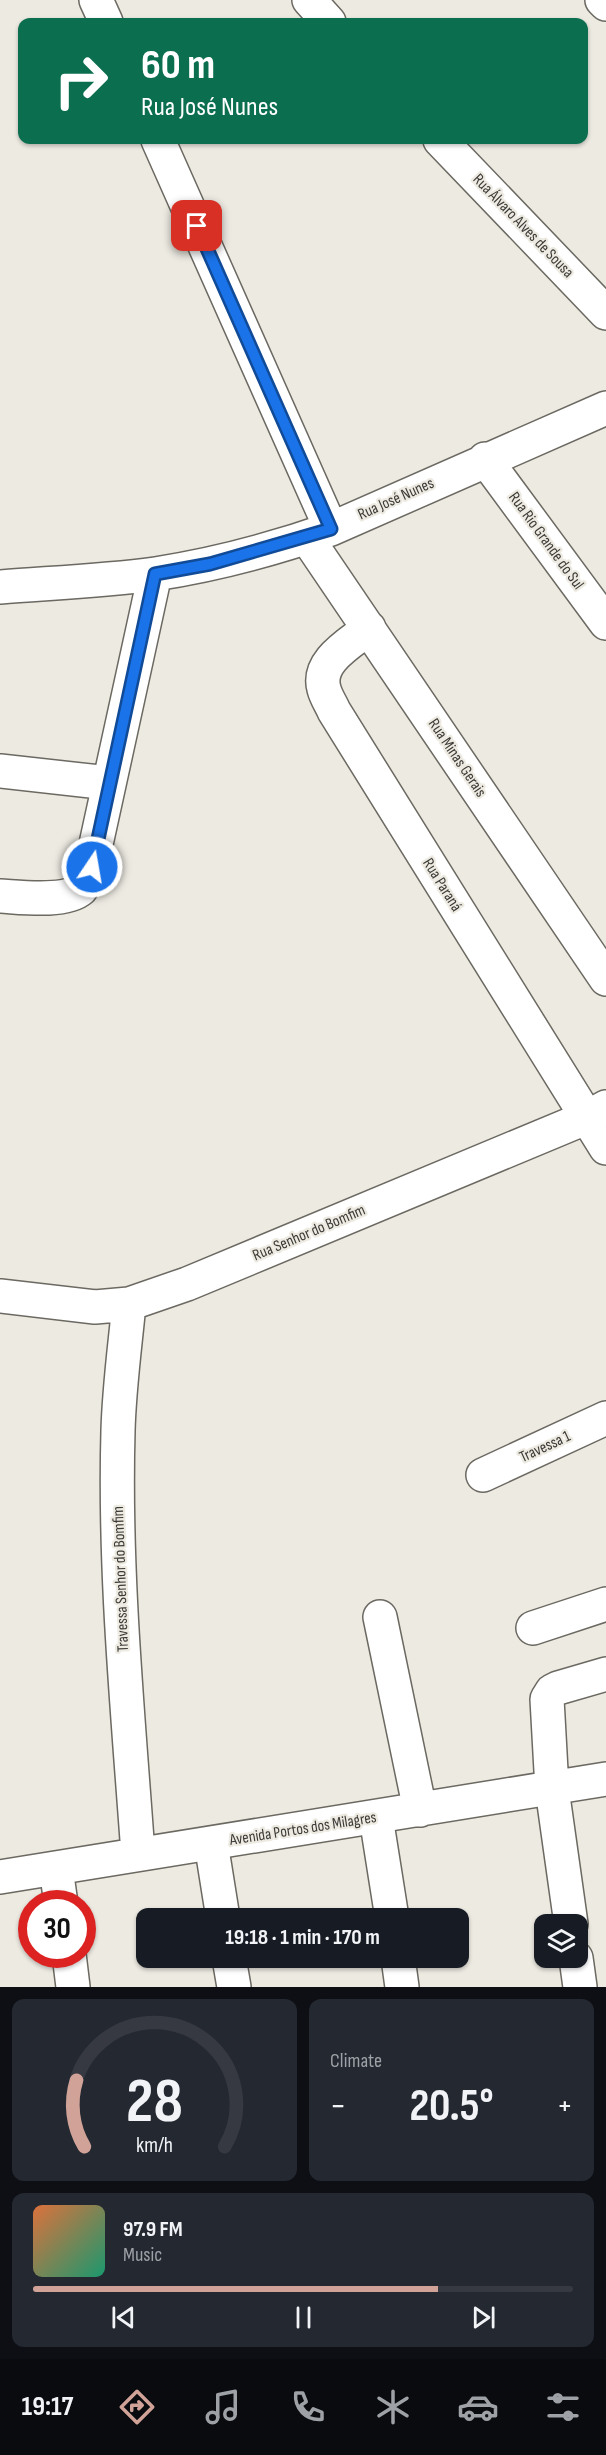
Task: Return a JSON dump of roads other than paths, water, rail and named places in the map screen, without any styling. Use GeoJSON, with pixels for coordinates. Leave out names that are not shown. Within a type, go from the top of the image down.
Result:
{"type":"FeatureCollection","features":[{"type":"Feature","properties":{"kind":"street"},"geometry":{"type":"LineString","coordinates":[[96,0],[104,18]]}},
{"type":"Feature","properties":{"kind":"street"},"geometry":{"type":"LineString","coordinates":[[309,0],[325,18]]}},
{"type":"Feature","properties":{"kind":"street"},"geometry":{"type":"LineString","coordinates":[[602,0],[606,4]]}},
{"type":"Feature","properties":{"kind":"street","name":"Rua Minas Gerais"},"geometry":{"type":"LineString","coordinates":[[160,144],[319,533],[369,628],[606,979]]}},
{"type":"Feature","properties":{"kind":"street","name":"Rua Álvaro Alves de Sousa"},"geometry":{"type":"LineString","coordinates":[[444,144],[606,313]]}},
{"type":"Feature","properties":{"kind":"street","name":"Rua José Nunes"},"geometry":{"type":"LineString","coordinates":[[0,586],[155,574],[210,564],[319,533],[606,408]]}},
{"type":"Feature","properties":{"kind":"street","name":"Rua Rio Grande do Sul"},"geometry":{"type":"LineString","coordinates":[[485,459],[606,623]]}},
{"type":"Feature","properties":{"kind":"street"},"geometry":{"type":"LineString","coordinates":[[0,896],[40,898],[61,896],[81,889],[92,867],[155,574]]}},
{"type":"Feature","properties":{"kind":"street","name":"Rua Paraná"},"geometry":{"type":"LineString","coordinates":[[369,628],[331,660],[323,675],[324,689],[334,711],[392,806],[597,1112],[606,1148]]}},
{"type":"Feature","properties":{"kind":"street"},"geometry":{"type":"LineString","coordinates":[[0,771],[110,783]]}},
{"type":"Feature","properties":{"kind":"street","name":"Rua Senhor do Bomfim"},"geometry":{"type":"LineString","coordinates":[[0,1296],[95,1306],[129,1304],[187,1284],[597,1112]]}},
{"type":"Feature","properties":{"kind":"street","name":"Travessa Senhor do Bomfim"},"geometry":{"type":"LineString","coordinates":[[129,1304],[118,1429],[117,1531],[120,1608],[138,1854]]}},
{"type":"Feature","properties":{"kind":"street","name":"Travessa 1"},"geometry":{"type":"LineString","coordinates":[[483,1476],[606,1418]]}},
{"type":"Feature","properties":{"kind":"street"},"geometry":{"type":"LineString","coordinates":[[533,1628],[606,1604]]}},
{"type":"Feature","properties":{"kind":"street"},"geometry":{"type":"LineString","coordinates":[[380,1617],[420,1810]]}},
{"type":"Feature","properties":{"kind":"street"},"geometry":{"type":"LineString","coordinates":[[570,1914],[552,1789],[547,1719],[549,1694],[558,1688],[606,1674]]}},
{"type":"Feature","properties":{"kind":"street","name":"Avenida Portos dos Milagres"},"geometry":{"type":"LineString","coordinates":[[0,1877],[606,1779]]}},
{"type":"Feature","properties":{"kind":"street"},"geometry":{"type":"LineString","coordinates":[[376,1817],[390,1908]]}},
{"type":"Feature","properties":{"kind":"street"},"geometry":{"type":"LineString","coordinates":[[211,1844],[221,1908]]}},
{"type":"Feature","properties":{"kind":"street"},"geometry":{"type":"LineString","coordinates":[[56,1868],[59,1890]]}},
{"type":"Feature","properties":{"kind":"street"},"geometry":{"type":"LineString","coordinates":[[71,1968],[73,1987]]}},
{"type":"Feature","properties":{"kind":"street"},"geometry":{"type":"LineString","coordinates":[[231,1968],[234,1987]]}},
{"type":"Feature","properties":{"kind":"street"},"geometry":{"type":"LineString","coordinates":[[399,1968],[402,1987]]}},
{"type":"Feature","properties":{"kind":"street"},"geometry":{"type":"LineString","coordinates":[[577,1968],[580,1987]]}}]}
